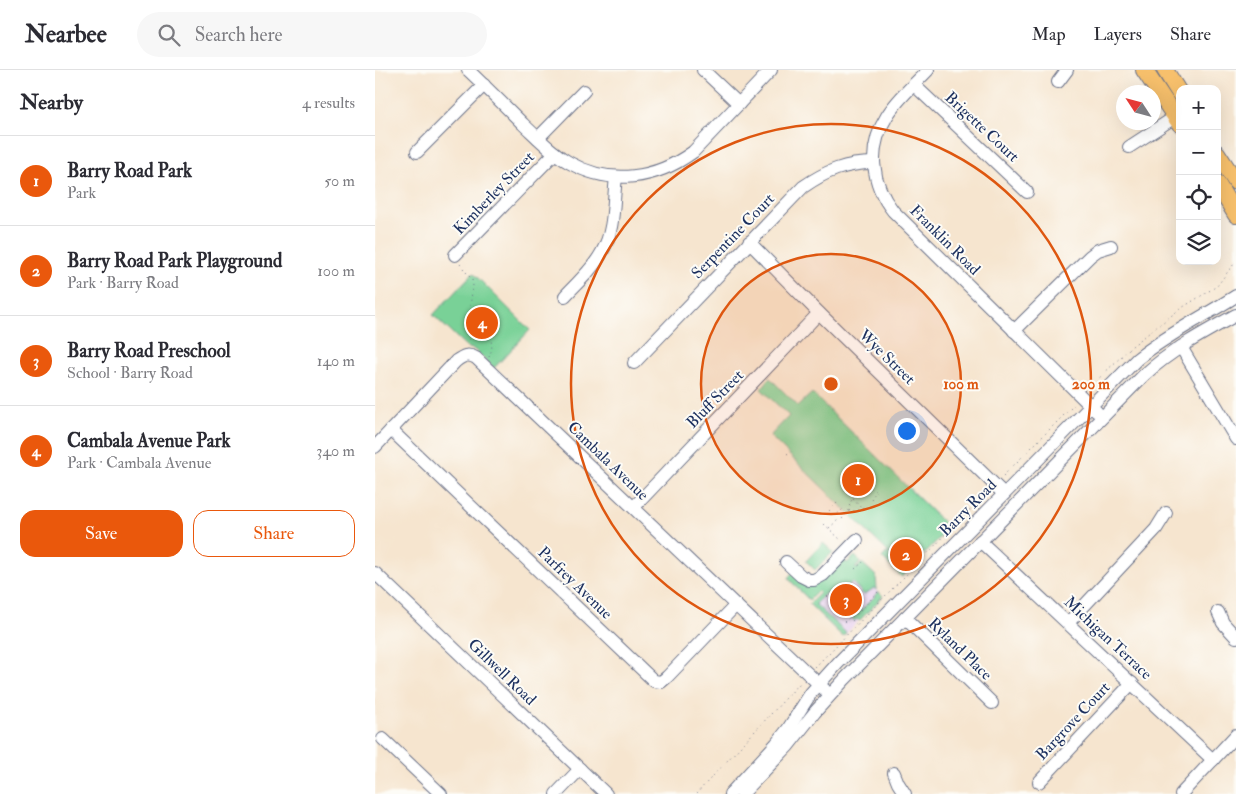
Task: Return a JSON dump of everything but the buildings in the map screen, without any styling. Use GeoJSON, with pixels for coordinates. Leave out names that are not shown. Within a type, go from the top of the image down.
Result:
{"type":"FeatureCollection","features":[{"type":"Feature","properties":{"kind":"main road"},"geometry":{"type":"LineString","coordinates":[[1144,70],[1176,118]]}},
{"type":"Feature","properties":{"kind":"main road"},"geometry":{"type":"LineString","coordinates":[[1168,71],[1176,86]]}},
{"type":"Feature","properties":{"kind":"main road"},"geometry":{"type":"LineString","coordinates":[[1221,159],[1235,179]]}},
{"type":"Feature","properties":{"kind":"main road"},"geometry":{"type":"LineString","coordinates":[[1221,190],[1236,215]]}},
{"type":"Feature","properties":{"kind":"street"},"geometry":{"type":"LineString","coordinates":[[468,70],[555,153],[585,170],[616,177],[633,177],[649,174],[682,161],[703,143],[771,70]]}},
{"type":"Feature","properties":{"kind":"street"},"geometry":{"type":"LineString","coordinates":[[703,70],[739,104]]}},
{"type":"Feature","properties":{"kind":"street","name":"Franklin Road"},"geometry":{"type":"LineString","coordinates":[[928,70],[892,109],[881,126],[875,149],[874,163],[877,180],[886,202],[1103,418]]}},
{"type":"Feature","properties":{"kind":"street"},"geometry":{"type":"LineString","coordinates":[[1058,82],[1067,70]]}},
{"type":"Feature","properties":{"kind":"street"},"geometry":{"type":"LineString","coordinates":[[417,152],[483,85]]}},
{"type":"Feature","properties":{"kind":"street","name":"Brigette Court"},"geometry":{"type":"LineString","coordinates":[[914,85],[1027,192]]}},
{"type":"Feature","properties":{"kind":"street"},"geometry":{"type":"LineString","coordinates":[[538,138],[584,91]]}},
{"type":"Feature","properties":{"kind":"street"},"geometry":{"type":"LineString","coordinates":[[1129,147],[1176,121]]}},
{"type":"Feature","properties":{"kind":"street","name":"Kimberley Street"},"geometry":{"type":"LineString","coordinates":[[457,259],[555,153]]}},
{"type":"Feature","properties":{"kind":"street","name":"Serpentine Court"},"geometry":{"type":"LineString","coordinates":[[634,363],[794,195],[814,179],[839,168],[852,164],[874,163]]}},
{"type":"Feature","properties":{"kind":"street"},"geometry":{"type":"LineString","coordinates":[[565,296],[593,265],[605,246],[610,230],[616,177]]}},
{"type":"Feature","properties":{"kind":"street","name":"Wye Street"},"geometry":{"type":"LineString","coordinates":[[749,242],[1004,494]]}},
{"type":"Feature","properties":{"kind":"street"},"geometry":{"type":"LineString","coordinates":[[1014,331],[1090,256],[1098,250],[1111,246]]}},
{"type":"Feature","properties":{"kind":"street"},"geometry":{"type":"LineString","coordinates":[[1231,299],[1236,292]]}},
{"type":"Feature","properties":{"kind":"street","name":"Barry Road"},"geometry":{"type":"LineString","coordinates":[[739,793],[788,729],[805,701],[819,684],[1137,359],[1195,319],[1231,299]]}},
{"type":"Feature","properties":{"kind":"street","name":"Bluff Street"},"geometry":{"type":"LineString","coordinates":[[634,508],[819,313]]}},
{"type":"Feature","properties":{"kind":"street","name":"Barry Road"},"geometry":{"type":"LineString","coordinates":[[739,793],[788,746],[831,695],[905,618],[1154,366],[1181,347],[1236,316]]}},
{"type":"Feature","properties":{"kind":"street"},"geometry":{"type":"LineString","coordinates":[[1181,347],[1236,438]]}},
{"type":"Feature","properties":{"kind":"street","name":"Cambala Avenue"},"geometry":{"type":"LineString","coordinates":[[375,447],[456,361],[464,356],[472,355],[831,695]]}},
{"type":"Feature","properties":{"kind":"street","name":"Parfrey Avenue"},"geometry":{"type":"LineString","coordinates":[[391,430],[654,681],[661,682],[667,677],[736,605]]}},
{"type":"Feature","properties":{"kind":"street"},"geometry":{"type":"LineString","coordinates":[[1068,623],[1156,529],[1165,513]]}},
{"type":"Feature","properties":{"kind":"street"},"geometry":{"type":"LineString","coordinates":[[786,562],[801,576],[814,580],[823,575],[857,540]]}},
{"type":"Feature","properties":{"kind":"street","name":"Michigan Terrace"},"geometry":{"type":"LineString","coordinates":[[980,541],[1213,760]]}},
{"type":"Feature","properties":{"kind":"street","name":"Gillwell Road"},"geometry":{"type":"LineString","coordinates":[[375,574],[606,794]]}},
{"type":"Feature","properties":{"kind":"street"},"geometry":{"type":"LineString","coordinates":[[1218,612],[1223,623],[1236,637]]}},
{"type":"Feature","properties":{"kind":"street","name":"Ryland Place"},"geometry":{"type":"LineString","coordinates":[[905,618],[992,703]]}},
{"type":"Feature","properties":{"kind":"street","name":"Bargrove Court"},"geometry":{"type":"LineString","coordinates":[[1039,782],[1132,683]]}},
{"type":"Feature","properties":{"kind":"street"},"geometry":{"type":"LineString","coordinates":[[1181,794],[1236,735]]}},
{"type":"Feature","properties":{"kind":"street"},"geometry":{"type":"LineString","coordinates":[[383,739],[441,794]]}},
{"type":"Feature","properties":{"kind":"street"},"geometry":{"type":"LineString","coordinates":[[556,794],[580,769]]}},
{"type":"Feature","properties":{"kind":"street"},"geometry":{"type":"LineString","coordinates":[[894,773],[905,794]]}},
{"type":"Feature","properties":{"kind":"path"},"geometry":{"type":"LineString","coordinates":[[457,259],[472,280],[473,285],[470,307],[473,318],[472,332],[469,340]]}},
{"type":"Feature","properties":{"kind":"path"},"geometry":{"type":"LineString","coordinates":[[472,332],[491,340],[492,349],[489,357]]}},
{"type":"Feature","properties":{"kind":"path"},"geometry":{"type":"LineString","coordinates":[[856,486],[861,490],[867,484],[876,492],[871,498],[874,502]]}},
{"type":"Feature","properties":{"kind":"path"},"geometry":{"type":"LineString","coordinates":[[841,519],[849,511],[854,496]]}},
{"type":"Feature","properties":{"kind":"path"},"geometry":{"type":"LineString","coordinates":[[852,499],[862,509]]}},
{"type":"Feature","properties":{"kind":"path"},"geometry":{"type":"LineString","coordinates":[[829,512],[837,503]]}},
{"type":"Feature","properties":{"kind":"path"},"geometry":{"type":"LineString","coordinates":[[849,511],[857,511],[865,506]]}},
{"type":"Feature","properties":{"kind":"path"},"geometry":{"type":"LineString","coordinates":[[834,517],[843,509]]}},
{"type":"Feature","properties":{"kind":"path"},"geometry":{"type":"LineString","coordinates":[[829,528],[837,520]]}},
{"type":"Feature","properties":{"kind":"path"},"geometry":{"type":"LineString","coordinates":[[824,524],[843,541]]}},
{"type":"Feature","properties":{"kind":"path"},"geometry":{"type":"LineString","coordinates":[[855,569],[863,562]]}},
{"type":"Feature","properties":{"kind":"path"},"geometry":{"type":"LineString","coordinates":[[844,622],[849,617],[857,614],[879,591]]}},
{"type":"Feature","properties":{"kind":"path"},"geometry":{"type":"LineString","coordinates":[[827,596],[856,625]]}},
{"type":"Feature","properties":{"kind":"shaded area"},"geometry":{"type":"Polygon","coordinates":[[[850,563],[883,596],[843,637],[809,604],[850,563]]]}},
{"type":"Feature","properties":{"kind":"green space"},"geometry":{"type":"Polygon","coordinates":[[[473,273],[530,330],[494,368],[475,350],[467,347],[433,315],[473,273]]]}},
{"type":"Feature","properties":{"kind":"green space"},"geometry":{"type":"Polygon","coordinates":[[[770,378],[798,406],[812,393],[949,528],[902,577],[882,558],[886,553],[890,554],[770,436],[789,416],[761,389],[770,378]]]}},
{"type":"Feature","properties":{"kind":"green space"},"geometry":{"type":"Polygon","coordinates":[[[823,543],[833,552],[815,570],[806,561],[823,543]]]}},
{"type":"Feature","properties":{"kind":"green space"},"geometry":{"type":"Polygon","coordinates":[[[855,556],[861,562],[856,569],[862,563],[876,576],[877,590],[874,588],[864,595],[852,582],[834,599],[827,592],[815,604],[846,633],[843,637],[809,604],[820,593],[818,591],[809,600],[788,578],[792,573],[802,582],[843,560],[847,563],[855,556]]]}},
{"type":"Feature","properties":{"kind":"green space"},"geometry":{"type":"Polygon","coordinates":[[[879,592],[883,596],[859,621],[851,618],[856,615],[879,592]]]}},
{"type":"Feature","properties":{"kind":"place","name":"Cambala Avenue Park"},"geometry":{"type":"Point","coordinates":[482,323]}},
{"type":"Feature","properties":{"kind":"place","name":"Barry Road Park"},"geometry":{"type":"Point","coordinates":[858,480]}},
{"type":"Feature","properties":{"kind":"place","name":"Barry Road Park Playground"},"geometry":{"type":"Point","coordinates":[906,555]}},
{"type":"Feature","properties":{"kind":"place","name":"Barry Road Preschool"},"geometry":{"type":"Point","coordinates":[846,600]}}]}
